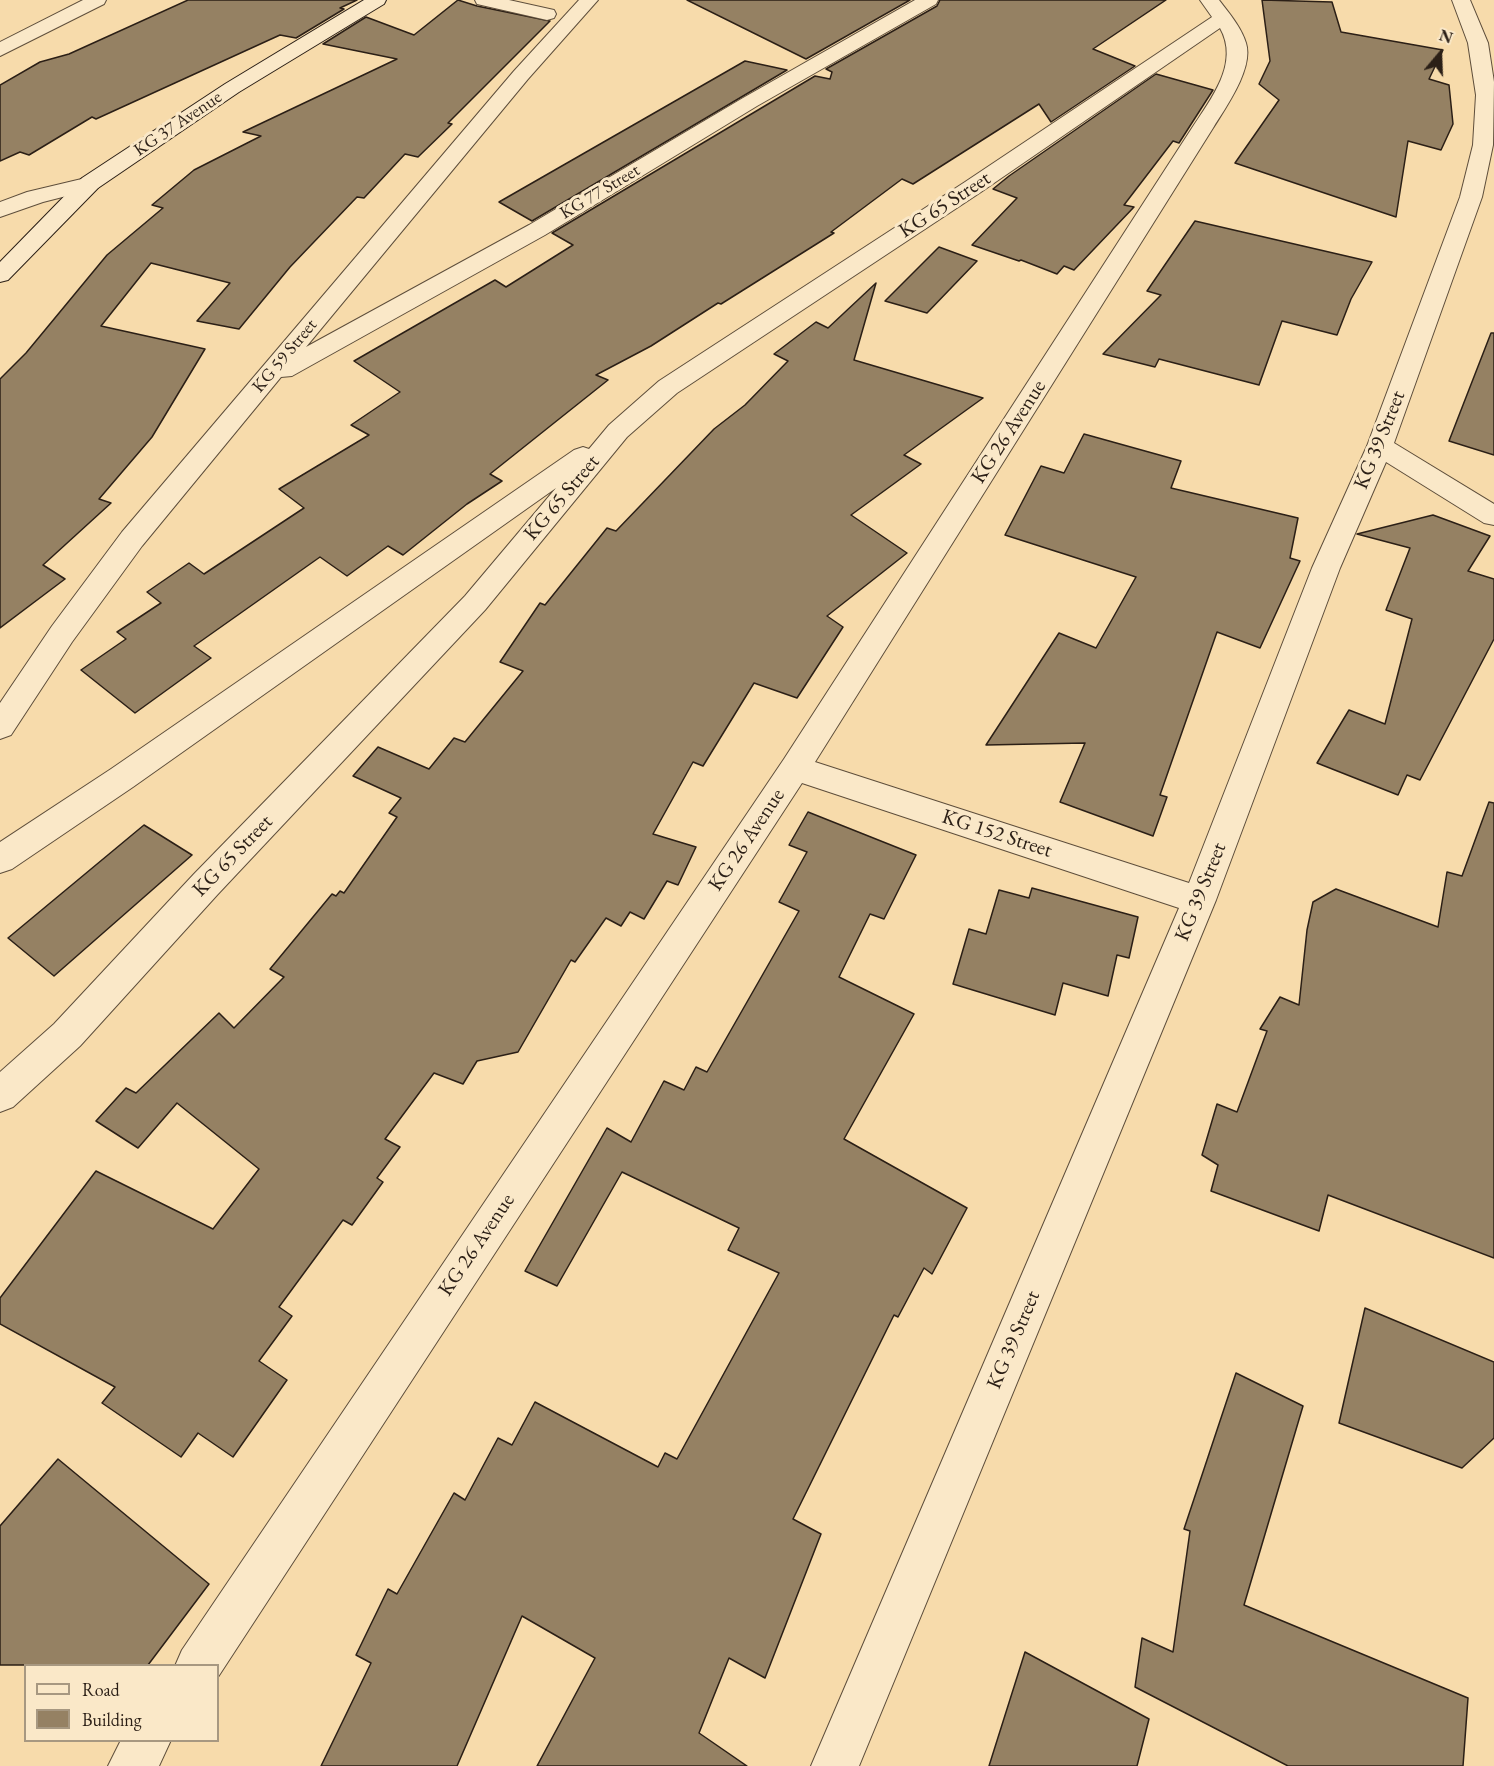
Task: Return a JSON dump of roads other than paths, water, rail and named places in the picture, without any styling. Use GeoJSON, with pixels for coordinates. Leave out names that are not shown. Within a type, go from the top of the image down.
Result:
{"type":"FeatureCollection","features":[{"type":"Feature","properties":{"kind":"street"},"geometry":{"type":"LineString","coordinates":[[0,50],[97,0]]}},
{"type":"Feature","properties":{"kind":"street","name":"KG 37 Avenue"},"geometry":{"type":"LineString","coordinates":[[0,275],[90,183],[232,88],[377,0]]}},
{"type":"Feature","properties":{"kind":"street"},"geometry":{"type":"LineString","coordinates":[[484,0],[547,14]]}},
{"type":"Feature","properties":{"kind":"street","name":"KG 77 Street"},"geometry":{"type":"LineString","coordinates":[[267,379],[527,236],[750,102],[930,0]]}},
{"type":"Feature","properties":{"kind":"street","name":"KG 39 Street"},"geometry":{"type":"LineString","coordinates":[[835,1766],[1199,900],[1326,568],[1380,446],[1472,197],[1485,183],[1483,145],[1486,95],[1478,43],[1461,0]]}},
{"type":"Feature","properties":{"kind":"street","name":"KG 59 Street"},"geometry":{"type":"LineString","coordinates":[[0,728],[44,661],[132,538],[521,75],[593,2]]}},
{"type":"Feature","properties":{"kind":"street","name":"KG 65 Street"},"geometry":{"type":"LineString","coordinates":[[0,1095],[67,1035],[206,884],[476,603],[618,431],[668,387],[973,187],[1216,9]]}},
{"type":"Feature","properties":{"kind":"street","name":"KG 26 Avenue"},"geometry":{"type":"LineString","coordinates":[[199,1664],[795,768],[1172,177],[1230,81],[1239,56],[1234,37],[1216,9]]}},
{"type":"Feature","properties":{"kind":"street"},"geometry":{"type":"LineString","coordinates":[[0,210],[35,197],[90,183]]}},
{"type":"Feature","properties":{"kind":"street"},"geometry":{"type":"LineString","coordinates":[[0,859],[122,778],[618,431]]}},
{"type":"Feature","properties":{"kind":"street"},"geometry":{"type":"LineString","coordinates":[[1380,446],[1494,516]]}},
{"type":"Feature","properties":{"kind":"street","name":"KG 152 Street"},"geometry":{"type":"LineString","coordinates":[[795,768],[1199,900]]}},
{"type":"Feature","properties":{"kind":"street"},"geometry":{"type":"LineString","coordinates":[[132,1766],[147,1742]]}}]}
